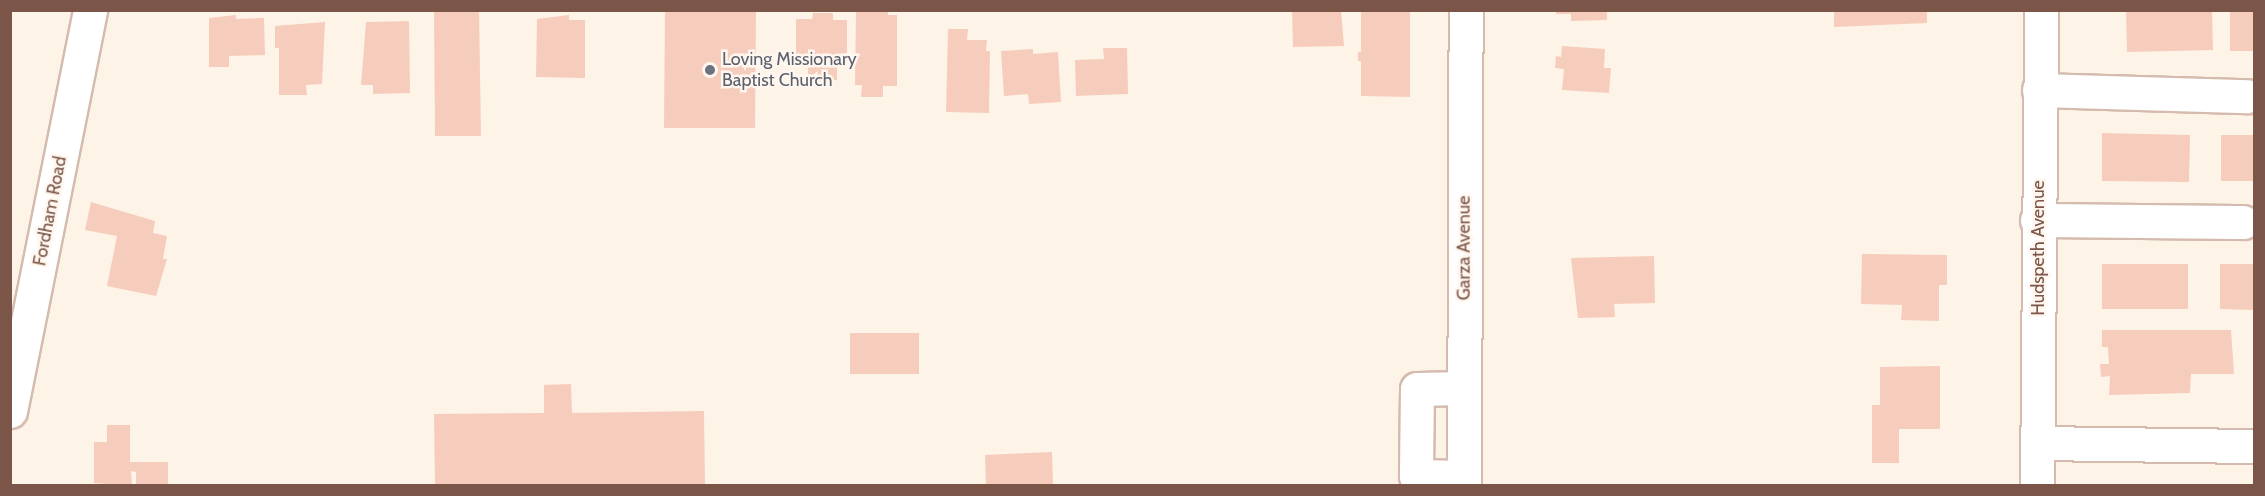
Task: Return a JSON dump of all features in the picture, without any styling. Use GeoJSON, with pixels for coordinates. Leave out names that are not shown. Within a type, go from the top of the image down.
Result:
{"type":"FeatureCollection","features":[{"type":"Feature","properties":{"kind":"street","name":"Fordham Road"},"geometry":{"type":"LineString","coordinates":[[10,411],[90,10]]}},
{"type":"Feature","properties":{"kind":"street","name":"Garza Avenue"},"geometry":{"type":"LineString","coordinates":[[1464,481],[1466,10]]}},
{"type":"Feature","properties":{"kind":"street","name":"Hudspeth Avenue"},"geometry":{"type":"LineString","coordinates":[[2037,486],[2037,220],[2041,10]]}},
{"type":"Feature","properties":{"kind":"street"},"geometry":{"type":"LineString","coordinates":[[2039,90],[2247,96]]}},
{"type":"Feature","properties":{"kind":"street"},"geometry":{"type":"LineString","coordinates":[[2037,220],[2243,222]]}},
{"type":"Feature","properties":{"kind":"street"},"geometry":{"type":"LineString","coordinates":[[1463,388],[1417,389],[1416,481],[1464,481]]}},
{"type":"Feature","properties":{"kind":"street"},"geometry":{"type":"LineString","coordinates":[[2037,443],[2254,446]]}},
{"type":"Feature","properties":{"kind":"building"},"geometry":{"type":"Polygon","coordinates":[[[479,10],[481,136],[435,136],[434,11],[479,10]]]}},
{"type":"Feature","properties":{"kind":"building","name":"Loving Missionary Baptist Church"},"geometry":{"type":"Polygon","coordinates":[[[756,10],[755,128],[664,128],[665,11],[756,10]]]}},
{"type":"Feature","properties":{"kind":"building"},"geometry":{"type":"Polygon","coordinates":[[[856,10],[888,10],[888,15],[897,15],[897,86],[883,86],[883,97],[861,97],[862,85],[855,85],[856,10]]]}},
{"type":"Feature","properties":{"kind":"building"},"geometry":{"type":"Polygon","coordinates":[[[1292,10],[1341,10],[1344,46],[1293,47],[1292,10]]]}},
{"type":"Feature","properties":{"kind":"building"},"geometry":{"type":"Polygon","coordinates":[[[1361,10],[1410,10],[1410,97],[1361,96],[1361,61],[1358,61],[1358,52],[1361,52],[1361,10]]]}},
{"type":"Feature","properties":{"kind":"building"},"geometry":{"type":"Polygon","coordinates":[[[1556,10],[1607,10],[1607,20],[1571,21],[1571,14],[1556,14],[1556,10]]]}},
{"type":"Feature","properties":{"kind":"building"},"geometry":{"type":"Polygon","coordinates":[[[1834,10],[1927,10],[1927,23],[1834,27],[1834,10]]]}},
{"type":"Feature","properties":{"kind":"building"},"geometry":{"type":"Polygon","coordinates":[[[2126,10],[2212,10],[2213,50],[2127,52],[2126,10]]]}},
{"type":"Feature","properties":{"kind":"building"},"geometry":{"type":"Polygon","coordinates":[[[2230,10],[2254,10],[2254,51],[2230,51],[2230,10]]]}},
{"type":"Feature","properties":{"kind":"building"},"geometry":{"type":"Polygon","coordinates":[[[813,13],[833,13],[833,20],[847,20],[847,63],[837,63],[837,80],[808,79],[808,62],[796,62],[796,19],[812,19],[813,13]]]}},
{"type":"Feature","properties":{"kind":"building"},"geometry":{"type":"Polygon","coordinates":[[[236,15],[236,19],[264,18],[265,55],[229,56],[229,67],[209,67],[209,18],[236,15]]]}},
{"type":"Feature","properties":{"kind":"building"},"geometry":{"type":"Polygon","coordinates":[[[569,15],[569,20],[585,20],[585,78],[536,77],[537,19],[569,15]]]}},
{"type":"Feature","properties":{"kind":"building"},"geometry":{"type":"Polygon","coordinates":[[[409,21],[410,93],[373,94],[373,85],[361,85],[366,22],[409,21]]]}},
{"type":"Feature","properties":{"kind":"building"},"geometry":{"type":"Polygon","coordinates":[[[325,22],[322,84],[306,85],[307,95],[279,95],[279,48],[275,48],[275,26],[325,22]]]}},
{"type":"Feature","properties":{"kind":"building"},"geometry":{"type":"Polygon","coordinates":[[[948,29],[968,29],[967,40],[987,40],[986,51],[990,51],[989,113],[946,112],[948,29]]]}},
{"type":"Feature","properties":{"kind":"building"},"geometry":{"type":"Polygon","coordinates":[[[1562,46],[1605,49],[1604,68],[1611,68],[1609,93],[1562,90],[1564,69],[1555,68],[1556,56],[1561,57],[1562,46]]]}},
{"type":"Feature","properties":{"kind":"building"},"geometry":{"type":"Polygon","coordinates":[[[1103,48],[1127,48],[1128,94],[1076,96],[1075,60],[1104,59],[1103,48]]]}},
{"type":"Feature","properties":{"kind":"building"},"geometry":{"type":"Polygon","coordinates":[[[1033,49],[1033,54],[1058,52],[1061,102],[1029,104],[1028,94],[1004,96],[1001,51],[1033,49]]]}},
{"type":"Feature","properties":{"kind":"building"},"geometry":{"type":"Polygon","coordinates":[[[2102,133],[2190,135],[2189,182],[2102,181],[2102,133]]]}},
{"type":"Feature","properties":{"kind":"building"},"geometry":{"type":"Polygon","coordinates":[[[2221,135],[2254,135],[2254,181],[2221,181],[2221,135]]]}},
{"type":"Feature","properties":{"kind":"building"},"geometry":{"type":"Polygon","coordinates":[[[91,202],[155,221],[153,233],[167,236],[163,259],[167,259],[156,296],[107,286],[117,236],[85,230],[91,202]]]}},
{"type":"Feature","properties":{"kind":"building"},"geometry":{"type":"Polygon","coordinates":[[[1862,254],[1947,255],[1947,285],[1939,285],[1939,321],[1901,320],[1902,305],[1861,304],[1862,254]]]}},
{"type":"Feature","properties":{"kind":"building"},"geometry":{"type":"Polygon","coordinates":[[[1654,256],[1655,303],[1614,304],[1615,317],[1578,318],[1571,258],[1654,256]]]}},
{"type":"Feature","properties":{"kind":"building"},"geometry":{"type":"Polygon","coordinates":[[[2102,264],[2188,264],[2188,309],[2102,309],[2102,264]]]}},
{"type":"Feature","properties":{"kind":"building"},"geometry":{"type":"Polygon","coordinates":[[[2220,264],[2254,264],[2254,310],[2220,309],[2220,264]]]}},
{"type":"Feature","properties":{"kind":"building"},"geometry":{"type":"Polygon","coordinates":[[[2102,330],[2231,330],[2234,374],[2191,374],[2190,393],[2109,395],[2110,376],[2101,377],[2100,364],[2109,364],[2108,347],[2102,347],[2102,330]]]}},
{"type":"Feature","properties":{"kind":"building"},"geometry":{"type":"Polygon","coordinates":[[[850,333],[919,333],[919,374],[850,374],[850,333]]]}},
{"type":"Feature","properties":{"kind":"building"},"geometry":{"type":"Polygon","coordinates":[[[1940,366],[1940,429],[1899,429],[1899,463],[1872,463],[1872,405],[1880,405],[1880,367],[1940,366]]]}},
{"type":"Feature","properties":{"kind":"building"},"geometry":{"type":"Polygon","coordinates":[[[571,384],[572,413],[704,411],[705,486],[435,486],[434,414],[544,413],[544,385],[571,384]]]}},
{"type":"Feature","properties":{"kind":"building"},"geometry":{"type":"Polygon","coordinates":[[[107,425],[130,425],[130,462],[168,462],[168,486],[136,486],[136,472],[131,471],[132,486],[94,483],[94,442],[107,442],[107,425]]]}},
{"type":"Feature","properties":{"kind":"building"},"geometry":{"type":"Polygon","coordinates":[[[1052,452],[1053,486],[986,486],[985,455],[1052,452]]]}},
{"type":"Feature","properties":{"kind":"place","name":"Loving Missionary Baptist Church"},"geometry":{"type":"Point","coordinates":[710,70]}}]}
